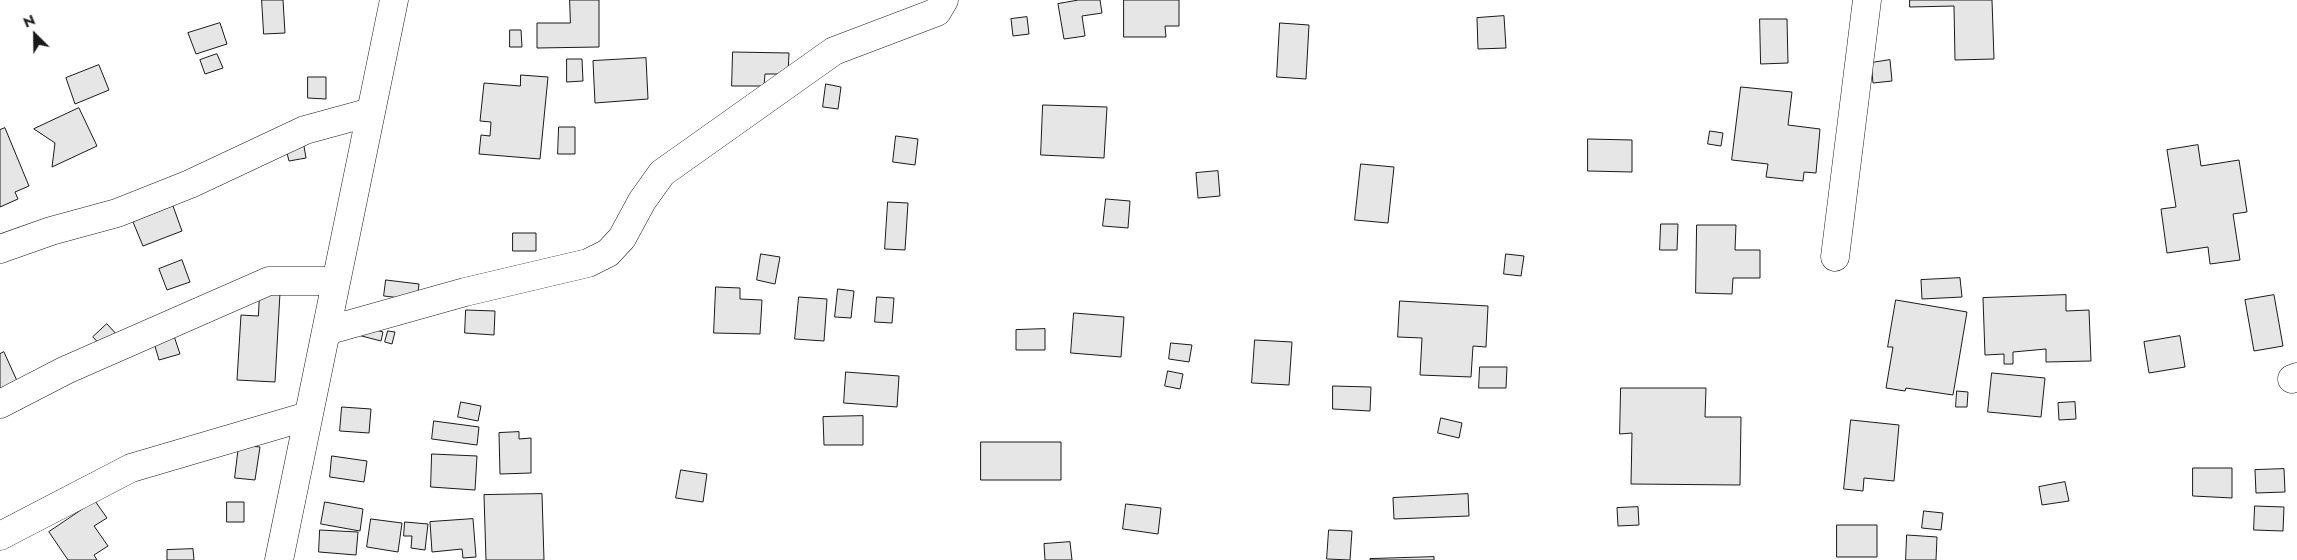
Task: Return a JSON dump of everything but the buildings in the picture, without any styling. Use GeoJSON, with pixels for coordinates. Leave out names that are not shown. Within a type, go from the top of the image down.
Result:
{"type":"FeatureCollection","features":[{"type":"Feature","properties":{"kind":"street"},"geometry":{"type":"LineString","coordinates":[[279,560],[394,0]]}},
{"type":"Feature","properties":{"kind":"street"},"geometry":{"type":"LineString","coordinates":[[326,331],[465,292],[588,263],[608,253],[622,238],[642,201],[662,173],[834,51],[937,12],[944,0]]}},
{"type":"Feature","properties":{"kind":"street"},"geometry":{"type":"LineString","coordinates":[[1835,257],[1867,0]]}},
{"type":"Feature","properties":{"kind":"street"},"geometry":{"type":"LineString","coordinates":[[0,249],[50,231],[117,213],[190,184],[305,130],[370,112]]}},
{"type":"Feature","properties":{"kind":"street"},"geometry":{"type":"LineString","coordinates":[[0,404],[66,370],[269,281],[336,282]]}},
{"type":"Feature","properties":{"kind":"street"},"geometry":{"type":"LineString","coordinates":[[0,536],[131,468],[308,416]]}}]}
